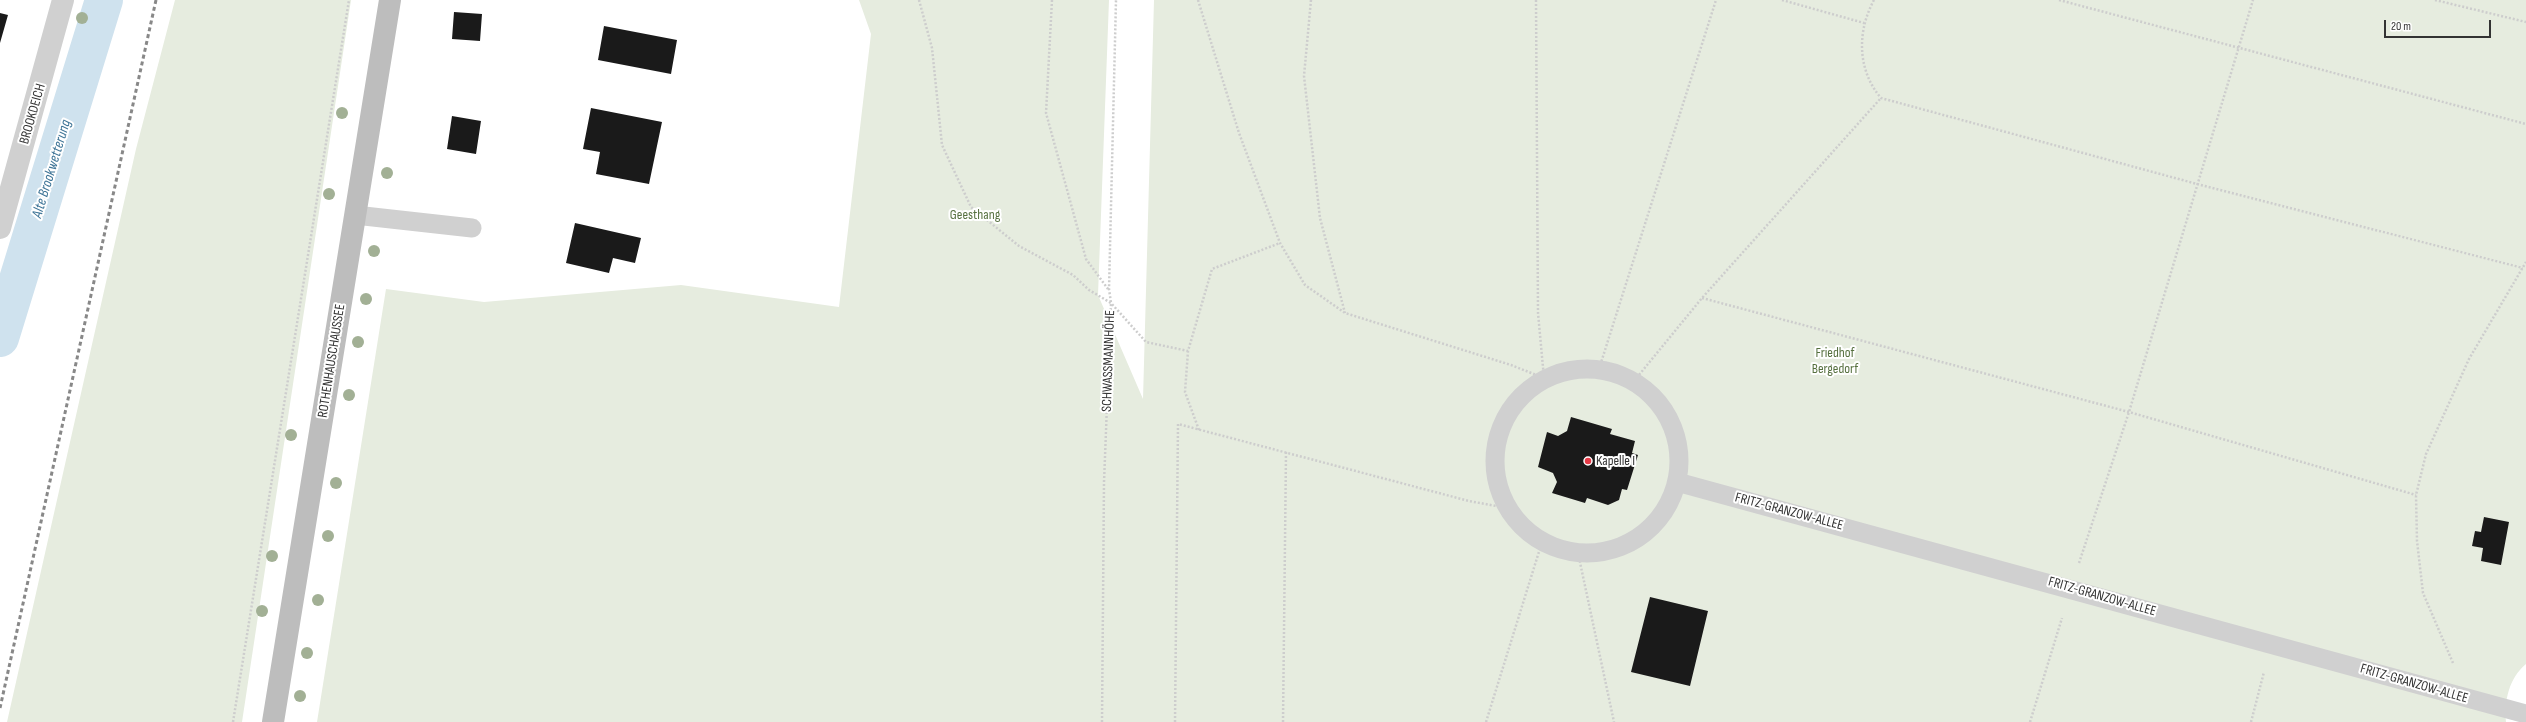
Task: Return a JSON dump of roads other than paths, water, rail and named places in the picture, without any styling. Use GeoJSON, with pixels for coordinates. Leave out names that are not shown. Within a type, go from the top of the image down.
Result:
{"type":"FeatureCollection","features":[{"type":"Feature","properties":{"kind":"main road","name":"ROTHENHAUSCHAUSSEE"},"geometry":{"type":"LineString","coordinates":[[273,722],[390,0]]}},
{"type":"Feature","properties":{"kind":"street","name":"BROOKDEICH"},"geometry":{"type":"LineString","coordinates":[[0,228],[63,0]]}},
{"type":"Feature","properties":{"kind":"lane"},"geometry":{"type":"LineString","coordinates":[[355,215],[472,228]]}},
{"type":"Feature","properties":{"kind":"lane"},"geometry":{"type":"LineString","coordinates":[[1571,369],[1600,369],[1617,373],[1634,381],[1656,400],[1672,424],[1679,453],[1677,482],[1667,507],[1651,528],[1635,539],[1605,552],[1578,553],[1560,550],[1542,542],[1522,528],[1507,508],[1496,480],[1494,450],[1503,421],[1520,396],[1544,378],[1571,369]]}},
{"type":"Feature","properties":{"kind":"lane","name":"FRITZ-GRANZOW-ALLEE"},"geometry":{"type":"LineString","coordinates":[[1677,482],[2071,588],[2526,714]]}},
{"type":"Feature","properties":{"kind":"waterway","name":"Alte Brookwetterung"},"geometry":{"type":"LineString","coordinates":[[0,338],[104,0]]}},
{"type":"Feature","properties":{"kind":"railway"},"geometry":{"type":"LineString","coordinates":[[0,708],[156,0]]}},
{"type":"Feature","properties":{"kind":"place","name":"Kapelle I"},"geometry":{"type":"Point","coordinates":[1588,461]}},
{"type":"Feature","properties":{"kind":"park label","name":"Geesthang"},"geometry":{"type":"Point","coordinates":[975,215]}},
{"type":"Feature","properties":{"kind":"park label","name":"Friedhof Bergedorf"},"geometry":{"type":"Point","coordinates":[1835,362]}}]}
